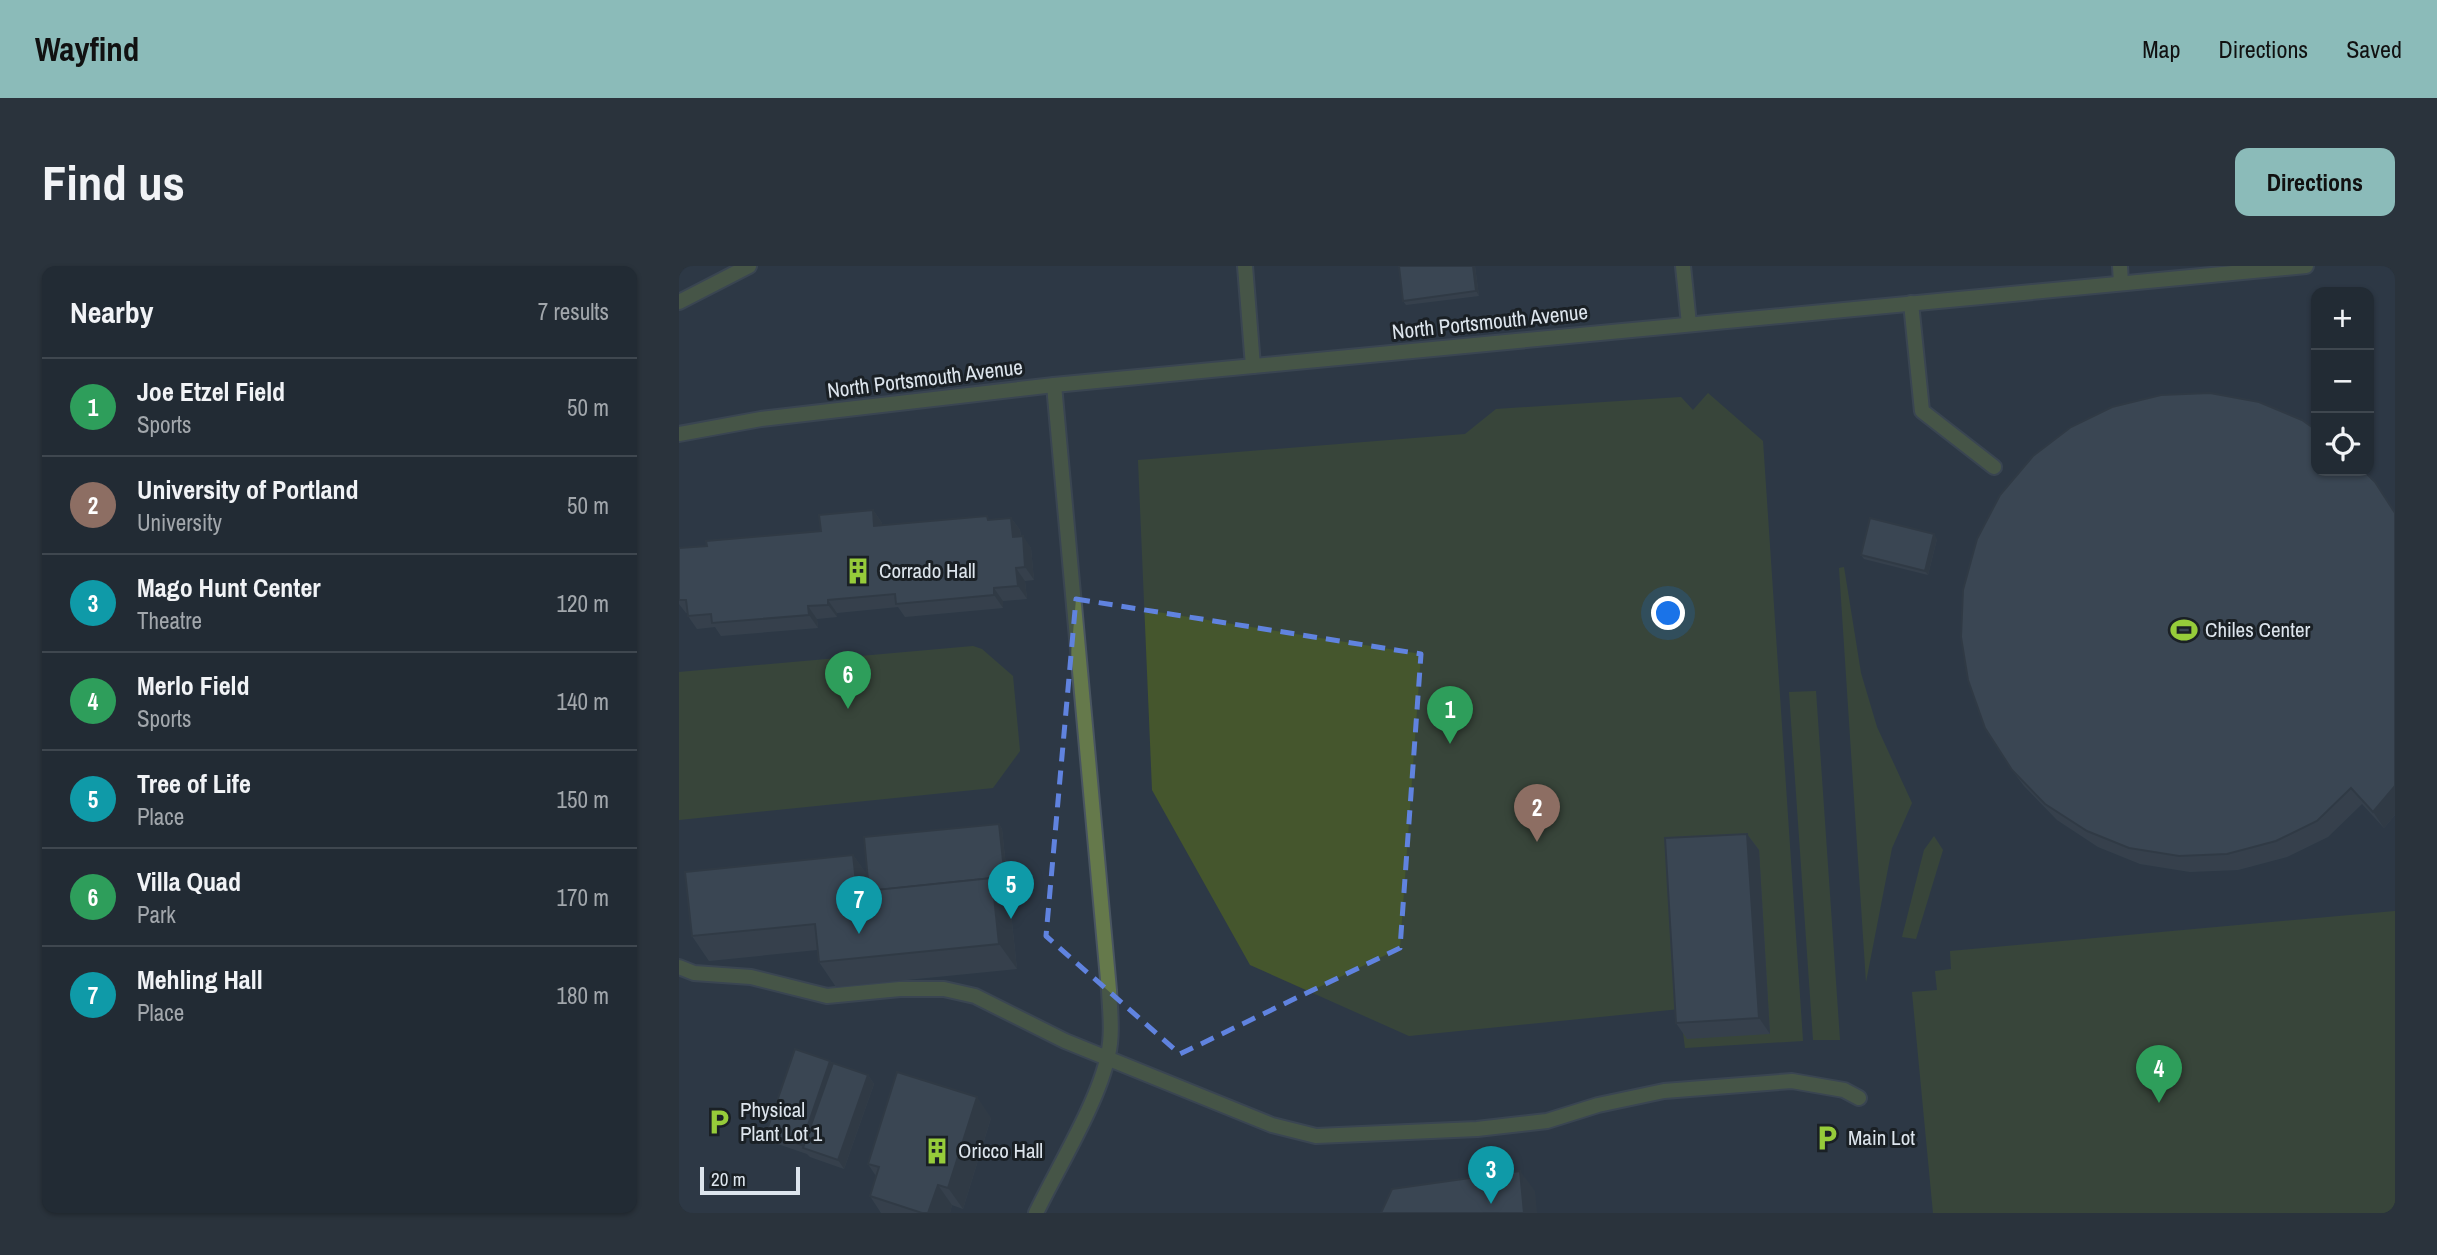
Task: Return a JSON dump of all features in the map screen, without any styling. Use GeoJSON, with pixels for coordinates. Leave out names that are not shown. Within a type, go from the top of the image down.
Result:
{"type":"FeatureCollection","features":[{"type":"Feature","properties":{"kind":"street"},"geometry":{"type":"LineString","coordinates":[[679,302],[750,266]]}},
{"type":"Feature","properties":{"kind":"street"},"geometry":{"type":"LineString","coordinates":[[1245,266],[1253,366]]}},
{"type":"Feature","properties":{"kind":"street"},"geometry":{"type":"LineString","coordinates":[[1683,266],[1689,324]]}},
{"type":"Feature","properties":{"kind":"street"},"geometry":{"type":"LineString","coordinates":[[2120,266],[2121,283]]}},
{"type":"Feature","properties":{"kind":"street","name":"North Portsmouth Avenue"},"geometry":{"type":"LineString","coordinates":[[679,434],[761,419],[1054,385],[2306,266]]}},
{"type":"Feature","properties":{"kind":"street"},"geometry":{"type":"LineString","coordinates":[[1911,303],[1923,411],[1994,467]]}},
{"type":"Feature","properties":{"kind":"street"},"geometry":{"type":"LineString","coordinates":[[1036,1213],[1108,1058],[1109,990],[1054,385]]}},
{"type":"Feature","properties":{"kind":"street"},"geometry":{"type":"LineString","coordinates":[[679,967],[694,973],[751,977],[827,996],[900,989],[958,991],[975,996],[1065,1041],[1272,1125],[1316,1136],[1477,1129],[1524,1124],[1548,1121],[1598,1105],[1664,1091],[1792,1082],[1844,1090],[1859,1098]]}},
{"type":"Feature","properties":{"kind":"highlighted area"},"geometry":{"type":"Polygon","coordinates":[[[1076,599],[1421,654],[1400,948],[1180,1054],[1046,936],[1076,599]]]}},
{"type":"Feature","properties":{"kind":"green space"},"geometry":{"type":"Polygon","coordinates":[[[1708,393],[1763,441],[1803,1041],[1685,1048],[1680,1009],[1409,1036],[1250,965],[1152,790],[1138,460],[1465,434],[1496,409],[1681,397],[1693,410],[1708,393]]]}},
{"type":"Feature","properties":{"kind":"green space"},"geometry":{"type":"Polygon","coordinates":[[[1844,567],[1861,673],[1877,727],[1912,803],[1892,848],[1866,982],[1839,568],[1844,567]]]}},
{"type":"Feature","properties":{"kind":"green space"},"geometry":{"type":"Polygon","coordinates":[[[973,646],[982,649],[1013,676],[1020,751],[993,788],[679,820],[679,672],[973,646]]]}},
{"type":"Feature","properties":{"kind":"green space"},"geometry":{"type":"Polygon","coordinates":[[[1816,691],[1840,1040],[1813,1040],[1789,692],[1816,691]]]}},
{"type":"Feature","properties":{"kind":"green space"},"geometry":{"type":"Polygon","coordinates":[[[1934,836],[1943,850],[1916,939],[1902,937],[1924,850],[1934,836]]]}},
{"type":"Feature","properties":{"kind":"green space"},"geometry":{"type":"Polygon","coordinates":[[[2395,911],[2395,1213],[1933,1213],[1912,992],[1937,990],[1935,971],[1951,969],[1950,951],[2395,911]]]}},
{"type":"Feature","properties":{"kind":"building"},"geometry":{"type":"Polygon","coordinates":[[[1399,266],[1473,266],[1476,291],[1403,301],[1399,266]]]}},
{"type":"Feature","properties":{"kind":"building","name":"Chiles Center"},"geometry":{"type":"Polygon","coordinates":[[[2210,393],[2259,402],[2302,420],[2311,426],[2311,476],[2369,476],[2395,513],[2395,786],[2373,812],[2351,788],[2317,821],[2276,841],[2227,854],[2179,856],[2129,848],[2087,831],[2045,804],[2012,770],[1985,728],[1968,680],[1961,637],[1963,590],[1977,539],[2000,495],[2033,456],[2071,427],[2112,407],[2161,395],[2210,393]]]}},
{"type":"Feature","properties":{"kind":"building","name":"Corrado Hall"},"geometry":{"type":"Polygon","coordinates":[[[873,510],[874,526],[987,516],[988,520],[1011,518],[1013,537],[1023,536],[1025,567],[1016,568],[1018,586],[994,588],[994,595],[896,604],[895,594],[828,600],[828,605],[808,606],[809,615],[712,623],[711,614],[688,616],[686,600],[679,600],[679,548],[707,546],[706,541],[821,531],[819,515],[873,510]]]}},
{"type":"Feature","properties":{"kind":"building"},"geometry":{"type":"Polygon","coordinates":[[[1870,518],[1934,534],[1925,571],[1861,555],[1870,518]]]}},
{"type":"Feature","properties":{"kind":"building"},"geometry":{"type":"Polygon","coordinates":[[[999,824],[1007,898],[992,878],[869,891],[864,837],[999,824]]]}},
{"type":"Feature","properties":{"kind":"building"},"geometry":{"type":"Polygon","coordinates":[[[1747,834],[1759,1018],[1676,1023],[1665,838],[1747,834]]]}},
{"type":"Feature","properties":{"kind":"building"},"geometry":{"type":"Polygon","coordinates":[[[853,855],[857,892],[992,878],[999,944],[819,962],[815,924],[692,936],[685,872],[853,855]]]}},
{"type":"Feature","properties":{"kind":"building"},"geometry":{"type":"Polygon","coordinates":[[[795,1049],[830,1061],[801,1145],[766,1133],[795,1049]]]}},
{"type":"Feature","properties":{"kind":"building"},"geometry":{"type":"Polygon","coordinates":[[[833,1063],[868,1075],[838,1160],[803,1148],[833,1063]]]}},
{"type":"Feature","properties":{"kind":"building","name":"Oricco Hall"},"geometry":{"type":"Polygon","coordinates":[[[897,1072],[977,1097],[948,1188],[938,1185],[928,1213],[870,1196],[879,1167],[868,1164],[897,1072]]]}},
{"type":"Feature","properties":{"kind":"building"},"geometry":{"type":"Polygon","coordinates":[[[1520,1171],[1524,1213],[1381,1213],[1392,1189],[1520,1171]]]}},
{"type":"Feature","properties":{"kind":"place","name":"Corrado Hall"},"geometry":{"type":"Point","coordinates":[858,571]}},
{"type":"Feature","properties":{"kind":"place","name":"Chiles Center"},"geometry":{"type":"Point","coordinates":[2184,630]}},
{"type":"Feature","properties":{"kind":"place","name":"Villa Quad"},"geometry":{"type":"Point","coordinates":[848,709]}},
{"type":"Feature","properties":{"kind":"place","name":"Joe Etzel Field"},"geometry":{"type":"Point","coordinates":[1450,744]}},
{"type":"Feature","properties":{"kind":"place","name":"University of Portland"},"geometry":{"type":"Point","coordinates":[1537,842]}},
{"type":"Feature","properties":{"kind":"place","name":"Tree of Life"},"geometry":{"type":"Point","coordinates":[1011,919]}},
{"type":"Feature","properties":{"kind":"place","name":"Mehling Hall"},"geometry":{"type":"Point","coordinates":[859,934]}},
{"type":"Feature","properties":{"kind":"place","name":"Merlo Field"},"geometry":{"type":"Point","coordinates":[2159,1103]}},
{"type":"Feature","properties":{"kind":"place","name":"Physical Plant Lot 1"},"geometry":{"type":"Point","coordinates":[719,1122]}},
{"type":"Feature","properties":{"kind":"place","name":"Main Lot"},"geometry":{"type":"Point","coordinates":[1827,1138]}},
{"type":"Feature","properties":{"kind":"place","name":"Oricco Hall"},"geometry":{"type":"Point","coordinates":[937,1151]}},
{"type":"Feature","properties":{"kind":"place","name":"Mago Hunt Center"},"geometry":{"type":"Point","coordinates":[1491,1204]}}]}
